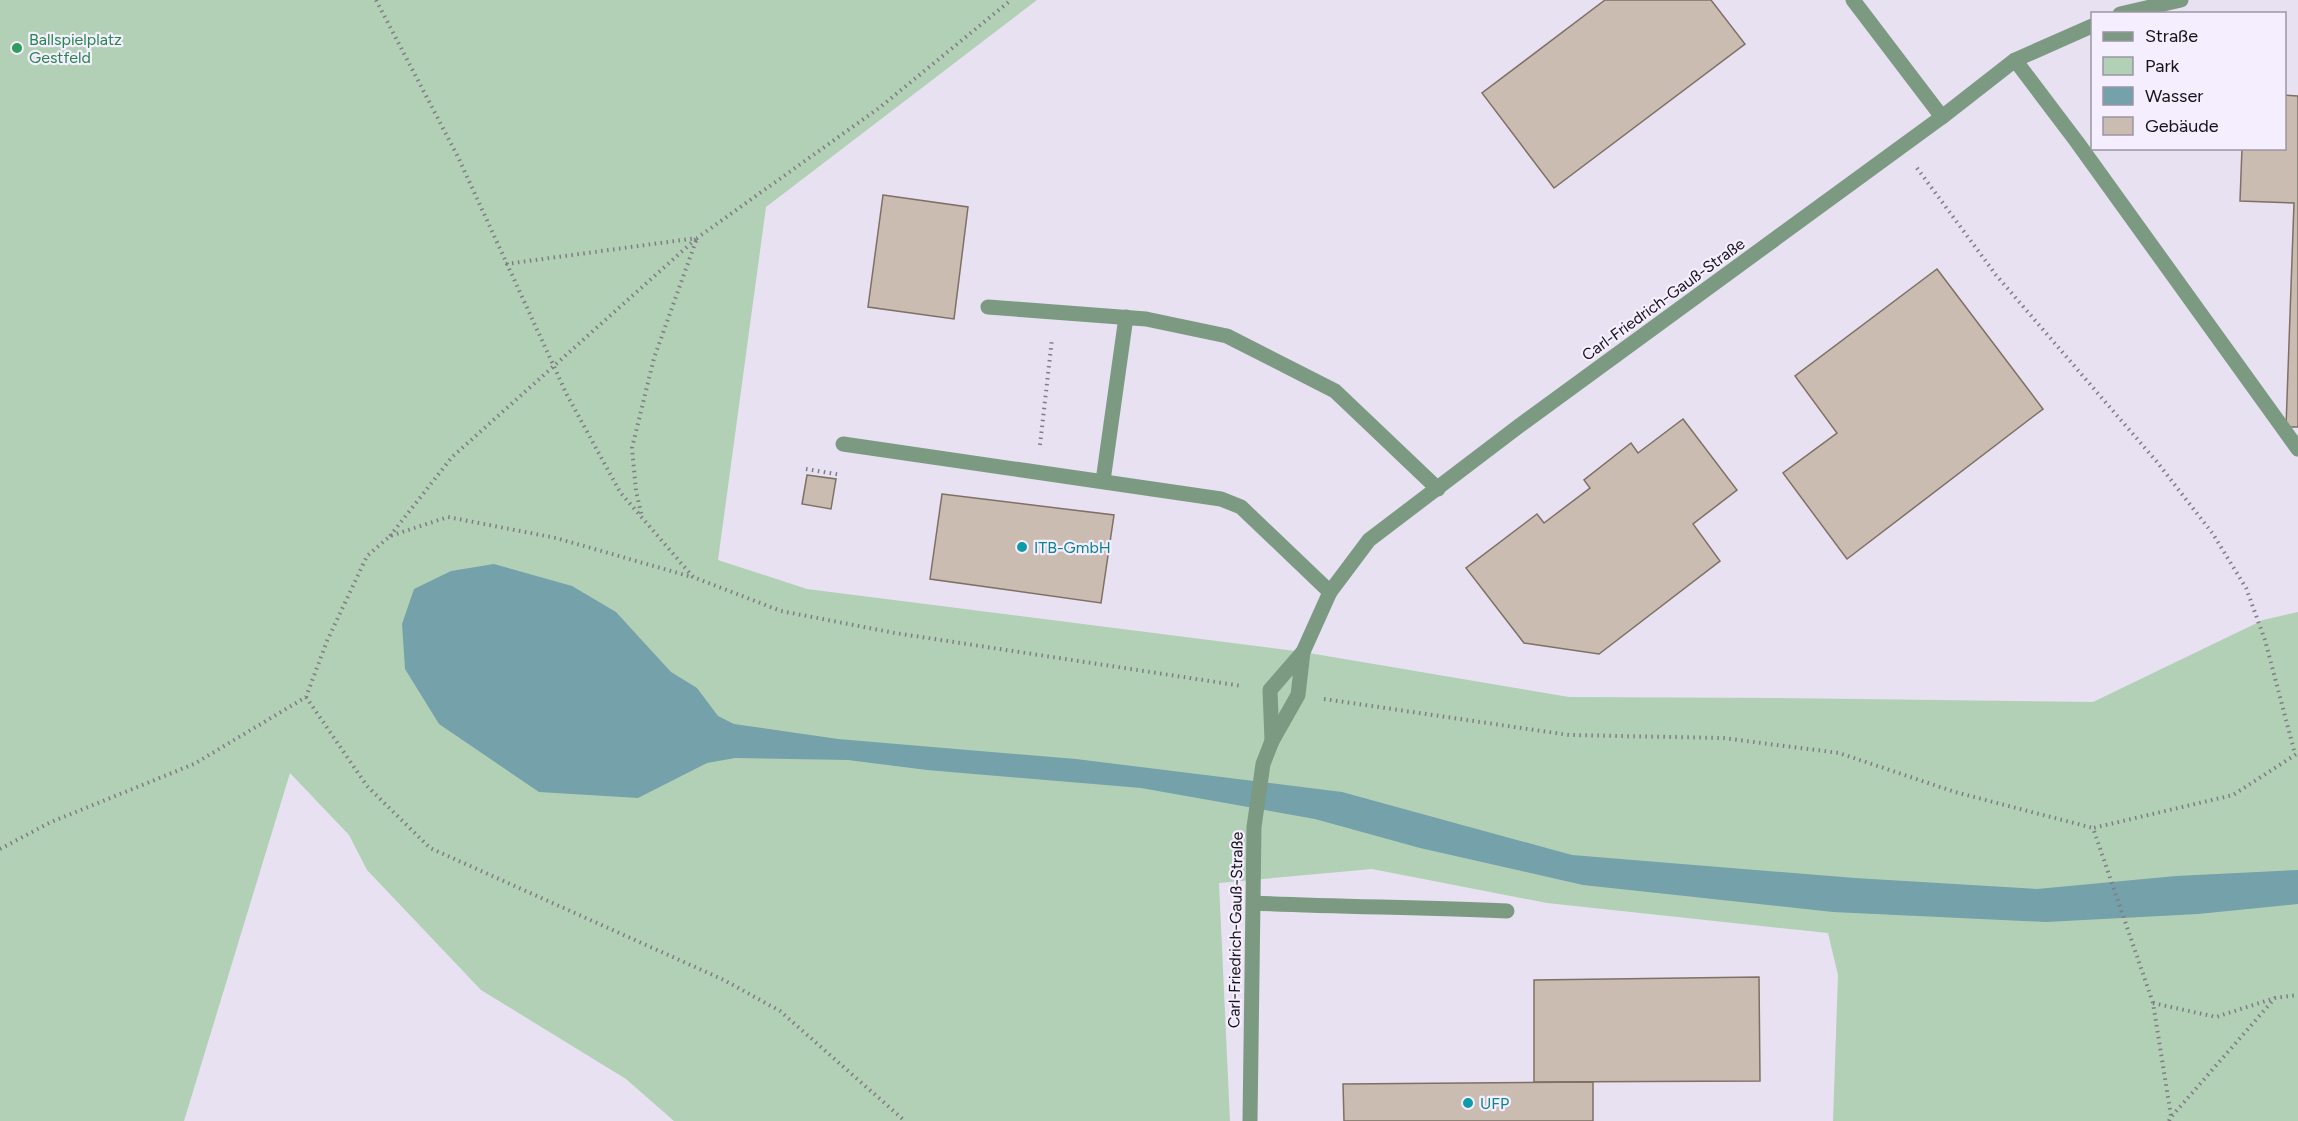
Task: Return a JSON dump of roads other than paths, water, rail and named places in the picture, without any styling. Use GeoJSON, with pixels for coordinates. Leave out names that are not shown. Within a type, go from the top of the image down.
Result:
{"type":"FeatureCollection","features":[{"type":"Feature","properties":{"kind":"street"},"geometry":{"type":"LineString","coordinates":[[1853,0],[1942,117]]}},
{"type":"Feature","properties":{"kind":"street"},"geometry":{"type":"LineString","coordinates":[[2129,12],[2181,0]]}},
{"type":"Feature","properties":{"kind":"street","name":"Carl-Friedrich-Gauß-Straße"},"geometry":{"type":"LineString","coordinates":[[1272,741],[1270,690],[1303,652],[1330,592],[1369,540],[1942,117],[2015,60],[2091,26]]}},
{"type":"Feature","properties":{"kind":"street"},"geometry":{"type":"LineString","coordinates":[[2015,60],[2091,161],[2298,448]]}},
{"type":"Feature","properties":{"kind":"street"},"geometry":{"type":"LineString","coordinates":[[988,307],[1146,319],[1227,336],[1335,391],[1438,489]]}},
{"type":"Feature","properties":{"kind":"street"},"geometry":{"type":"LineString","coordinates":[[1103,482],[1126,318]]}},
{"type":"Feature","properties":{"kind":"street"},"geometry":{"type":"LineString","coordinates":[[843,444],[1221,499],[1241,507],[1330,592]]}},
{"type":"Feature","properties":{"kind":"street","name":"Carl-Friedrich-Gauß-Straße"},"geometry":{"type":"LineString","coordinates":[[1250,1121],[1254,827],[1263,765],[1272,741],[1298,695],[1303,652]]}},
{"type":"Feature","properties":{"kind":"street"},"geometry":{"type":"LineString","coordinates":[[1254,903],[1342,907],[1416,906],[1507,911]]}},
{"type":"Feature","properties":{"kind":"water"},"geometry":{"type":"Polygon","coordinates":[[[494,564],[572,586],[616,612],[671,672],[697,688],[718,716],[734,724],[838,739],[1076,759],[1342,792],[1572,855],[1855,878],[2037,889],[2176,876],[2298,870],[2298,904],[2198,914],[2046,922],[1833,912],[1583,885],[1420,848],[1315,819],[1141,788],[927,770],[848,760],[735,758],[707,763],[638,798],[539,792],[439,724],[405,669],[402,624],[414,589],[451,571],[494,564]]]}},
{"type":"Feature","properties":{"kind":"place","name":"Ballspielplatz Gestfeld"},"geometry":{"type":"Point","coordinates":[17,48]}},
{"type":"Feature","properties":{"kind":"place","name":"ITB-GmbH"},"geometry":{"type":"Point","coordinates":[1022,547]}},
{"type":"Feature","properties":{"kind":"place","name":"UFP"},"geometry":{"type":"Point","coordinates":[1468,1103]}}]}
